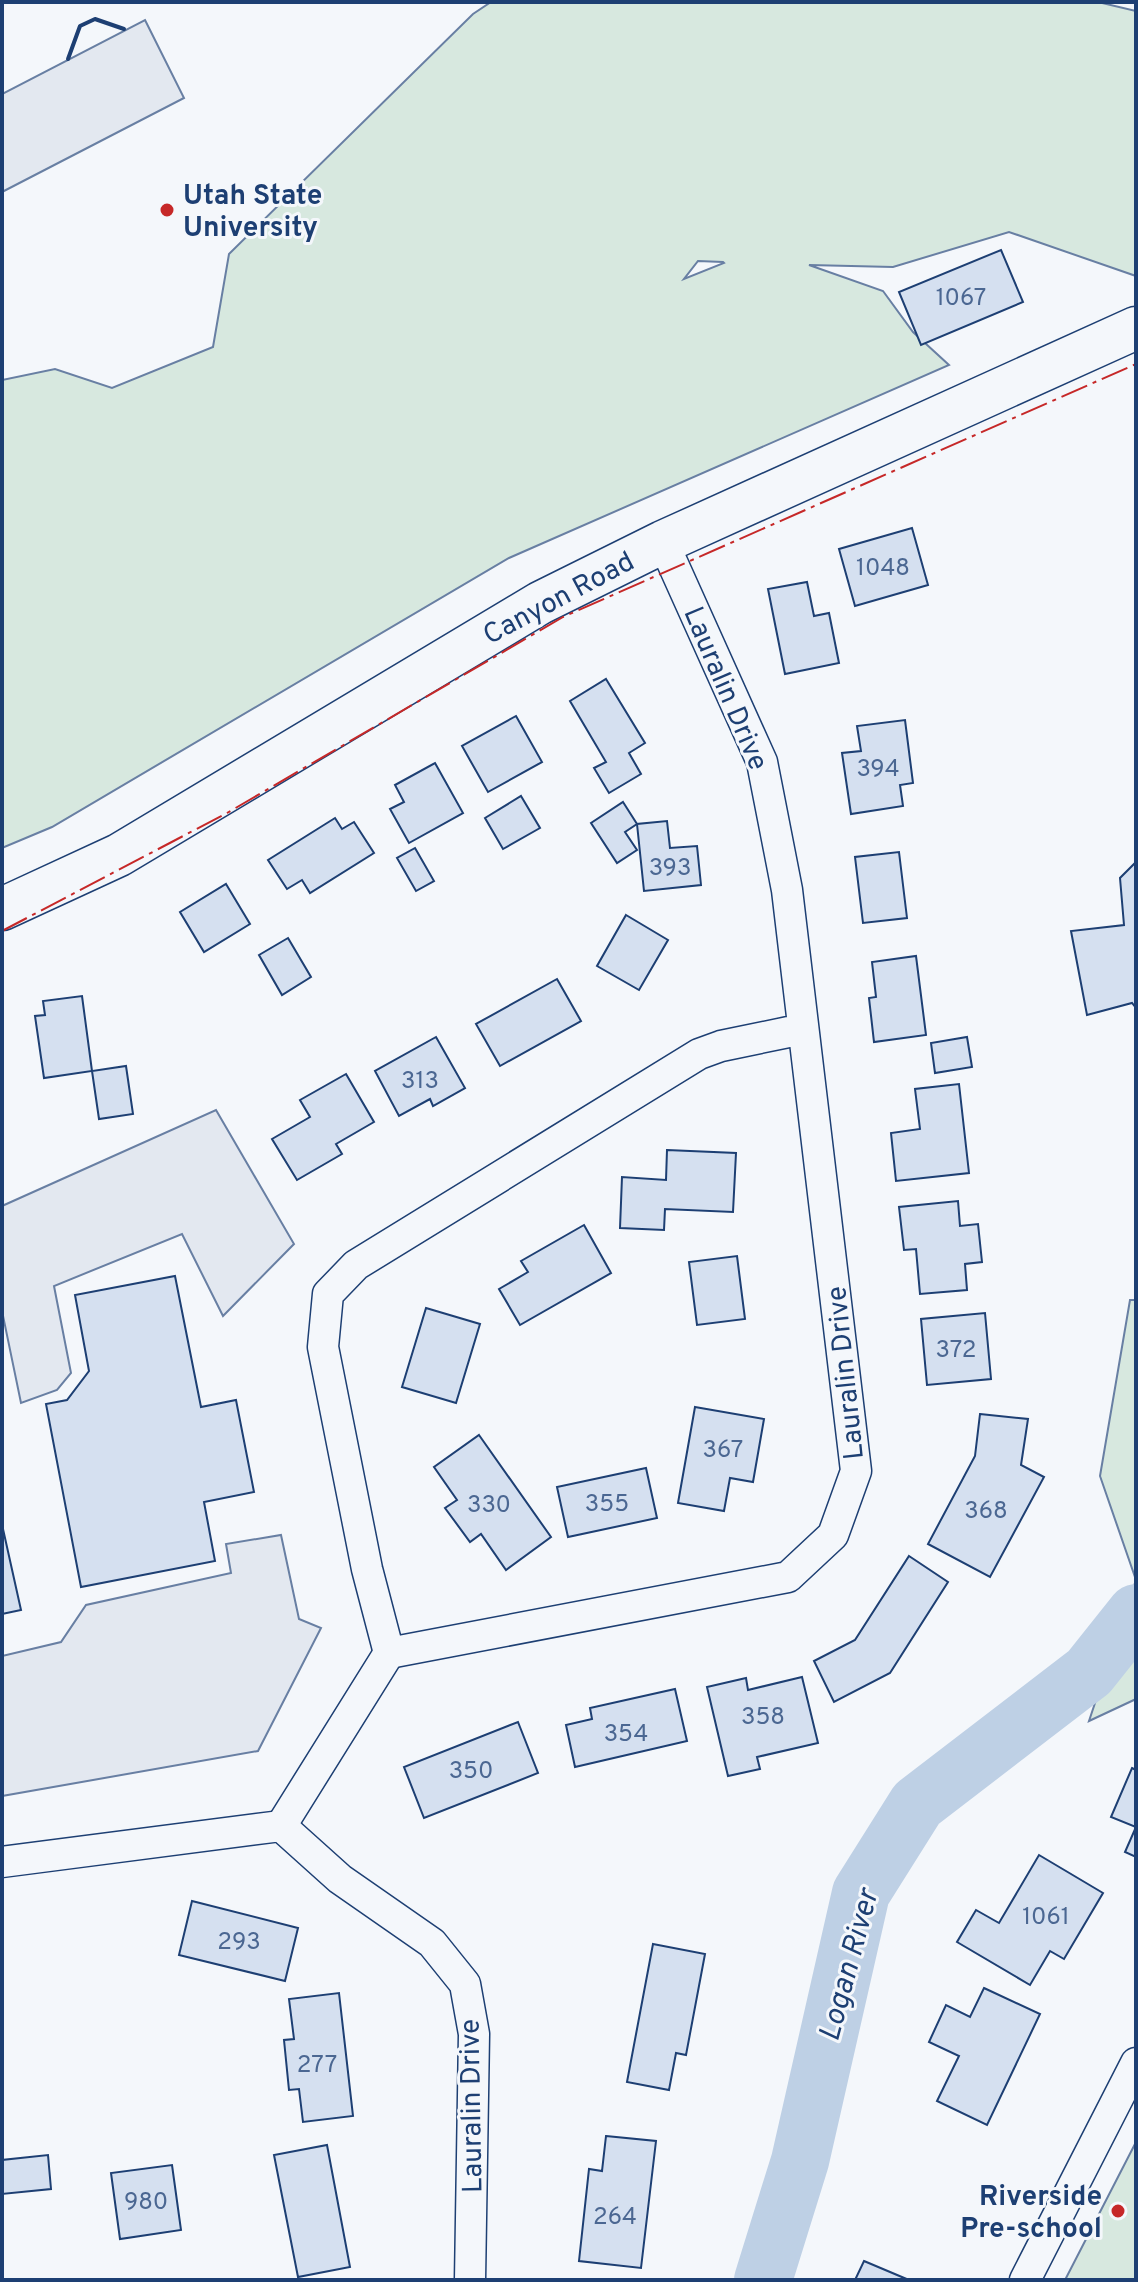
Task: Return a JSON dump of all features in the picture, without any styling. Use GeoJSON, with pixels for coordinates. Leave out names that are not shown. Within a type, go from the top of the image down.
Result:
{"type":"FeatureCollection","features":[{"type":"Feature","properties":{"kind":"street","name":"Canyon Road"},"geometry":{"type":"LineString","coordinates":[[2,909],[119,855],[540,603],[663,542],[1136,328]]}},
{"type":"Feature","properties":{"kind":"street","name":"Lauralin Drive"},"geometry":{"type":"LineString","coordinates":[[389,1653],[788,1577],[833,1535],[856,1471],[787,890],[762,762],[663,542]]}},
{"type":"Feature","properties":{"kind":"street"},"geometry":{"type":"LineString","coordinates":[[2,1862],[281,1826],[389,1653],[367,1569],[323,1347],[328,1294],[356,1265],[699,1054],[721,1046],[803,1029]]}},
{"type":"Feature","properties":{"kind":"street","name":"Lauralin Drive"},"geometry":{"type":"LineString","coordinates":[[281,1826],[340,1879],[432,1943],[465,1984],[474,2034],[470,2280]]}},
{"type":"Feature","properties":{"kind":"street"},"geometry":{"type":"LineString","coordinates":[[1025,2280],[1136,2063]]}},
{"type":"Feature","properties":{"kind":"shaded area"},"geometry":{"type":"Polygon","coordinates":[[[491,2],[1098,2],[1136,11],[1136,276],[1009,232],[893,267],[809,265],[883,291],[913,332],[949,365],[509,558],[52,827],[2,848],[2,380],[55,369],[112,388],[213,347],[229,254],[473,14],[491,2]],[[698,261],[684,279],[724,263],[698,261]]]}},
{"type":"Feature","properties":{"kind":"shaded area"},"geometry":{"type":"Polygon","coordinates":[[[145,20],[184,98],[2,192],[2,94],[145,20]]]}},
{"type":"Feature","properties":{"kind":"shaded area"},"geometry":{"type":"Polygon","coordinates":[[[216,1110],[294,1244],[223,1316],[182,1234],[54,1286],[71,1373],[57,1390],[21,1403],[2,1311],[2,1206],[216,1110]]]}},
{"type":"Feature","properties":{"kind":"shaded area"},"geometry":{"type":"Polygon","coordinates":[[[1130,1300],[1136,1300],[1136,1580],[1100,1476],[1130,1300]]]}},
{"type":"Feature","properties":{"kind":"shaded area"},"geometry":{"type":"Polygon","coordinates":[[[281,1535],[299,1619],[321,1628],[258,1751],[2,1796],[2,1656],[61,1642],[86,1605],[231,1573],[226,1544],[281,1535]]]}},
{"type":"Feature","properties":{"kind":"shaded area"},"geometry":{"type":"Polygon","coordinates":[[[1136,1580],[1136,1699],[1089,1721],[1136,1580]]]}},
{"type":"Feature","properties":{"kind":"shaded area","name":"Riverside Pre-school"},"geometry":{"type":"Polygon","coordinates":[[[1136,2142],[1136,2280],[1065,2280],[1136,2142]]]}},
{"type":"Feature","properties":{"kind":"building"},"geometry":{"type":"Polygon","coordinates":[[[1001,250],[1023,302],[921,345],[899,292],[1001,250]]]}},
{"type":"Feature","properties":{"kind":"building"},"geometry":{"type":"Polygon","coordinates":[[[912,528],[928,585],[855,606],[839,549],[912,528]]]}},
{"type":"Feature","properties":{"kind":"building"},"geometry":{"type":"Polygon","coordinates":[[[807,582],[814,616],[829,613],[839,663],[785,674],[768,589],[807,582]]]}},
{"type":"Feature","properties":{"kind":"building"},"geometry":{"type":"Polygon","coordinates":[[[606,679],[645,743],[629,753],[641,774],[609,793],[594,768],[606,762],[570,701],[606,679]]]}},
{"type":"Feature","properties":{"kind":"building"},"geometry":{"type":"Polygon","coordinates":[[[516,716],[542,762],[488,792],[462,746],[516,716]]]}},
{"type":"Feature","properties":{"kind":"building"},"geometry":{"type":"Polygon","coordinates":[[[905,720],[913,783],[900,785],[903,806],[851,814],[842,753],[861,751],[857,726],[905,720]]]}},
{"type":"Feature","properties":{"kind":"building"},"geometry":{"type":"Polygon","coordinates":[[[435,763],[463,813],[409,843],[390,809],[404,802],[395,785],[435,763]]]}},
{"type":"Feature","properties":{"kind":"building"},"geometry":{"type":"Polygon","coordinates":[[[521,796],[540,828],[503,849],[485,818],[521,796]]]}},
{"type":"Feature","properties":{"kind":"building"},"geometry":{"type":"Polygon","coordinates":[[[623,802],[637,824],[625,832],[637,850],[617,863],[591,823],[623,802]]]}},
{"type":"Feature","properties":{"kind":"building"},"geometry":{"type":"Polygon","coordinates":[[[335,818],[342,829],[354,822],[374,853],[310,893],[302,880],[287,889],[268,860],[335,818]]]}},
{"type":"Feature","properties":{"kind":"building"},"geometry":{"type":"Polygon","coordinates":[[[667,821],[670,848],[697,846],[701,885],[644,891],[637,824],[667,821]]]}},
{"type":"Feature","properties":{"kind":"building"},"geometry":{"type":"Polygon","coordinates":[[[415,848],[434,881],[416,891],[397,858],[415,848]]]}},
{"type":"Feature","properties":{"kind":"building"},"geometry":{"type":"Polygon","coordinates":[[[899,852],[907,918],[863,923],[855,857],[899,852]]]}},
{"type":"Feature","properties":{"kind":"building"},"geometry":{"type":"Polygon","coordinates":[[[1136,862],[1136,1008],[1132,1003],[1087,1015],[1071,931],[1124,925],[1120,878],[1136,862]]]}},
{"type":"Feature","properties":{"kind":"building"},"geometry":{"type":"Polygon","coordinates":[[[226,884],[250,924],[204,952],[180,912],[226,884]]]}},
{"type":"Feature","properties":{"kind":"building"},"geometry":{"type":"Polygon","coordinates":[[[626,915],[668,940],[639,990],[597,966],[626,915]]]}},
{"type":"Feature","properties":{"kind":"building"},"geometry":{"type":"Polygon","coordinates":[[[288,938],[311,977],[282,995],[259,955],[288,938]]]}},
{"type":"Feature","properties":{"kind":"building"},"geometry":{"type":"Polygon","coordinates":[[[916,956],[926,1035],[874,1042],[869,998],[876,997],[872,962],[916,956]]]}},
{"type":"Feature","properties":{"kind":"building"},"geometry":{"type":"Polygon","coordinates":[[[557,979],[581,1021],[500,1066],[476,1024],[557,979]]]}},
{"type":"Feature","properties":{"kind":"building"},"geometry":{"type":"Polygon","coordinates":[[[82,996],[92,1071],[44,1078],[35,1016],[45,1015],[43,1001],[82,996]]]}},
{"type":"Feature","properties":{"kind":"building"},"geometry":{"type":"Polygon","coordinates":[[[436,1037],[465,1088],[433,1106],[430,1099],[399,1116],[375,1071],[436,1037]]]}},
{"type":"Feature","properties":{"kind":"building"},"geometry":{"type":"Polygon","coordinates":[[[967,1037],[972,1067],[935,1073],[931,1043],[967,1037]]]}},
{"type":"Feature","properties":{"kind":"building"},"geometry":{"type":"Polygon","coordinates":[[[126,1066],[133,1114],[99,1119],[92,1071],[126,1066]]]}},
{"type":"Feature","properties":{"kind":"building"},"geometry":{"type":"Polygon","coordinates":[[[346,1074],[374,1122],[336,1144],[342,1154],[297,1180],[272,1139],[310,1117],[300,1100],[346,1074]]]}},
{"type":"Feature","properties":{"kind":"building"},"geometry":{"type":"Polygon","coordinates":[[[959,1084],[969,1173],[896,1181],[891,1133],[920,1129],[915,1089],[959,1084]]]}},
{"type":"Feature","properties":{"kind":"building"},"geometry":{"type":"Polygon","coordinates":[[[667,1150],[736,1153],[733,1212],[665,1209],[664,1230],[620,1228],[622,1177],[666,1180],[667,1150]]]}},
{"type":"Feature","properties":{"kind":"building"},"geometry":{"type":"Polygon","coordinates":[[[958,1201],[960,1226],[978,1224],[982,1262],[965,1264],[967,1290],[920,1294],[916,1249],[904,1250],[899,1207],[958,1201]]]}},
{"type":"Feature","properties":{"kind":"building"},"geometry":{"type":"Polygon","coordinates":[[[584,1225],[611,1273],[520,1325],[499,1289],[528,1272],[521,1261],[584,1225]]]}},
{"type":"Feature","properties":{"kind":"building"},"geometry":{"type":"Polygon","coordinates":[[[737,1256],[745,1319],[697,1325],[689,1262],[737,1256]]]}},
{"type":"Feature","properties":{"kind":"building"},"geometry":{"type":"Polygon","coordinates":[[[175,1276],[201,1407],[236,1400],[254,1492],[204,1502],[215,1561],[81,1587],[46,1404],[67,1400],[89,1371],[75,1295],[175,1276]]]}},
{"type":"Feature","properties":{"kind":"building"},"geometry":{"type":"Polygon","coordinates":[[[426,1308],[480,1324],[456,1403],[402,1387],[426,1308]]]}},
{"type":"Feature","properties":{"kind":"building"},"geometry":{"type":"Polygon","coordinates":[[[985,1313],[991,1379],[927,1385],[921,1319],[985,1313]]]}},
{"type":"Feature","properties":{"kind":"building"},"geometry":{"type":"Polygon","coordinates":[[[695,1407],[764,1419],[753,1482],[730,1478],[724,1511],[678,1503],[695,1407]]]}},
{"type":"Feature","properties":{"kind":"building"},"geometry":{"type":"Polygon","coordinates":[[[980,1414],[1028,1419],[1021,1465],[1044,1477],[990,1577],[928,1544],[975,1456],[980,1414]]]}},
{"type":"Feature","properties":{"kind":"building"},"geometry":{"type":"Polygon","coordinates":[[[479,1435],[551,1537],[506,1570],[481,1534],[470,1542],[445,1508],[457,1500],[434,1467],[479,1435]]]}},
{"type":"Feature","properties":{"kind":"building"},"geometry":{"type":"Polygon","coordinates":[[[646,1468],[657,1518],[568,1537],[557,1487],[646,1468]]]}},
{"type":"Feature","properties":{"kind":"building"},"geometry":{"type":"Polygon","coordinates":[[[2,1530],[21,1610],[2,1614],[2,1530]]]}},
{"type":"Feature","properties":{"kind":"building"},"geometry":{"type":"Polygon","coordinates":[[[909,1556],[948,1582],[890,1673],[834,1702],[814,1661],[855,1640],[909,1556]]]}},
{"type":"Feature","properties":{"kind":"building"},"geometry":{"type":"Polygon","coordinates":[[[802,1677],[818,1743],[757,1757],[760,1769],[728,1776],[707,1687],[746,1678],[748,1690],[802,1677]]]}},
{"type":"Feature","properties":{"kind":"building"},"geometry":{"type":"Polygon","coordinates":[[[675,1689],[687,1741],[575,1767],[566,1725],[592,1719],[590,1708],[675,1689]]]}},
{"type":"Feature","properties":{"kind":"building"},"geometry":{"type":"Polygon","coordinates":[[[518,1722],[538,1773],[424,1818],[404,1767],[518,1722]]]}},
{"type":"Feature","properties":{"kind":"building"},"geometry":{"type":"Polygon","coordinates":[[[1132,1768],[1136,1770],[1136,1827],[1111,1817],[1132,1768]]]}},
{"type":"Feature","properties":{"kind":"building"},"geometry":{"type":"Polygon","coordinates":[[[1136,1827],[1136,1857],[1125,1852],[1136,1827]]]}},
{"type":"Feature","properties":{"kind":"building"},"geometry":{"type":"Polygon","coordinates":[[[1039,1855],[1103,1893],[1064,1959],[1050,1951],[1030,1985],[957,1942],[976,1910],[999,1923],[1039,1855]]]}},
{"type":"Feature","properties":{"kind":"building"},"geometry":{"type":"Polygon","coordinates":[[[192,1901],[298,1928],[285,1981],[179,1955],[192,1901]]]}},
{"type":"Feature","properties":{"kind":"building"},"geometry":{"type":"Polygon","coordinates":[[[653,1944],[705,1954],[686,2055],[676,2053],[669,2090],[627,2082],[653,1944]]]}},
{"type":"Feature","properties":{"kind":"building"},"geometry":{"type":"Polygon","coordinates":[[[984,1988],[1040,2014],[987,2125],[937,2101],[959,2056],[929,2042],[946,2005],[970,2017],[984,1988]]]}},
{"type":"Feature","properties":{"kind":"building"},"geometry":{"type":"Polygon","coordinates":[[[339,1993],[353,2116],[303,2122],[299,2089],[289,2090],[284,2040],[294,2039],[289,1999],[339,1993]]]}},
{"type":"Feature","properties":{"kind":"building"},"geometry":{"type":"Polygon","coordinates":[[[606,2136],[656,2141],[641,2268],[579,2261],[589,2169],[602,2171],[606,2136]]]}},
{"type":"Feature","properties":{"kind":"building"},"geometry":{"type":"Polygon","coordinates":[[[327,2145],[350,2267],[298,2277],[274,2155],[327,2145]]]}},
{"type":"Feature","properties":{"kind":"building"},"geometry":{"type":"Polygon","coordinates":[[[48,2155],[51,2189],[2,2194],[2,2160],[48,2155]]]}},
{"type":"Feature","properties":{"kind":"building"},"geometry":{"type":"Polygon","coordinates":[[[172,2165],[181,2230],[120,2239],[111,2173],[172,2165]]]}},
{"type":"Feature","properties":{"kind":"building"},"geometry":{"type":"Polygon","coordinates":[[[864,2261],[909,2280],[855,2280],[864,2261]]]}},
{"type":"Feature","properties":{"kind":"waterway","name":"Logan River"},"geometry":{"type":"LineString","coordinates":[[763,2280],[800,2161],[861,1893],[917,1804],[1089,1672],[1136,1613]]}},
{"type":"Feature","properties":{"kind":"wall"},"geometry":{"type":"LineString","coordinates":[[68,59],[80,26],[95,19],[124,29]]}},
{"type":"Feature","properties":{"kind":"power"},"geometry":{"type":"LineString","coordinates":[[2,931],[227,813],[563,617],[1136,364]]}},
{"type":"Feature","properties":{"kind":"place","name":"Utah State University"},"geometry":{"type":"Point","coordinates":[167,210]}},
{"type":"Feature","properties":{"kind":"place","name":"Riverside Pre-school"},"geometry":{"type":"Point","coordinates":[1118,2211]}}]}
